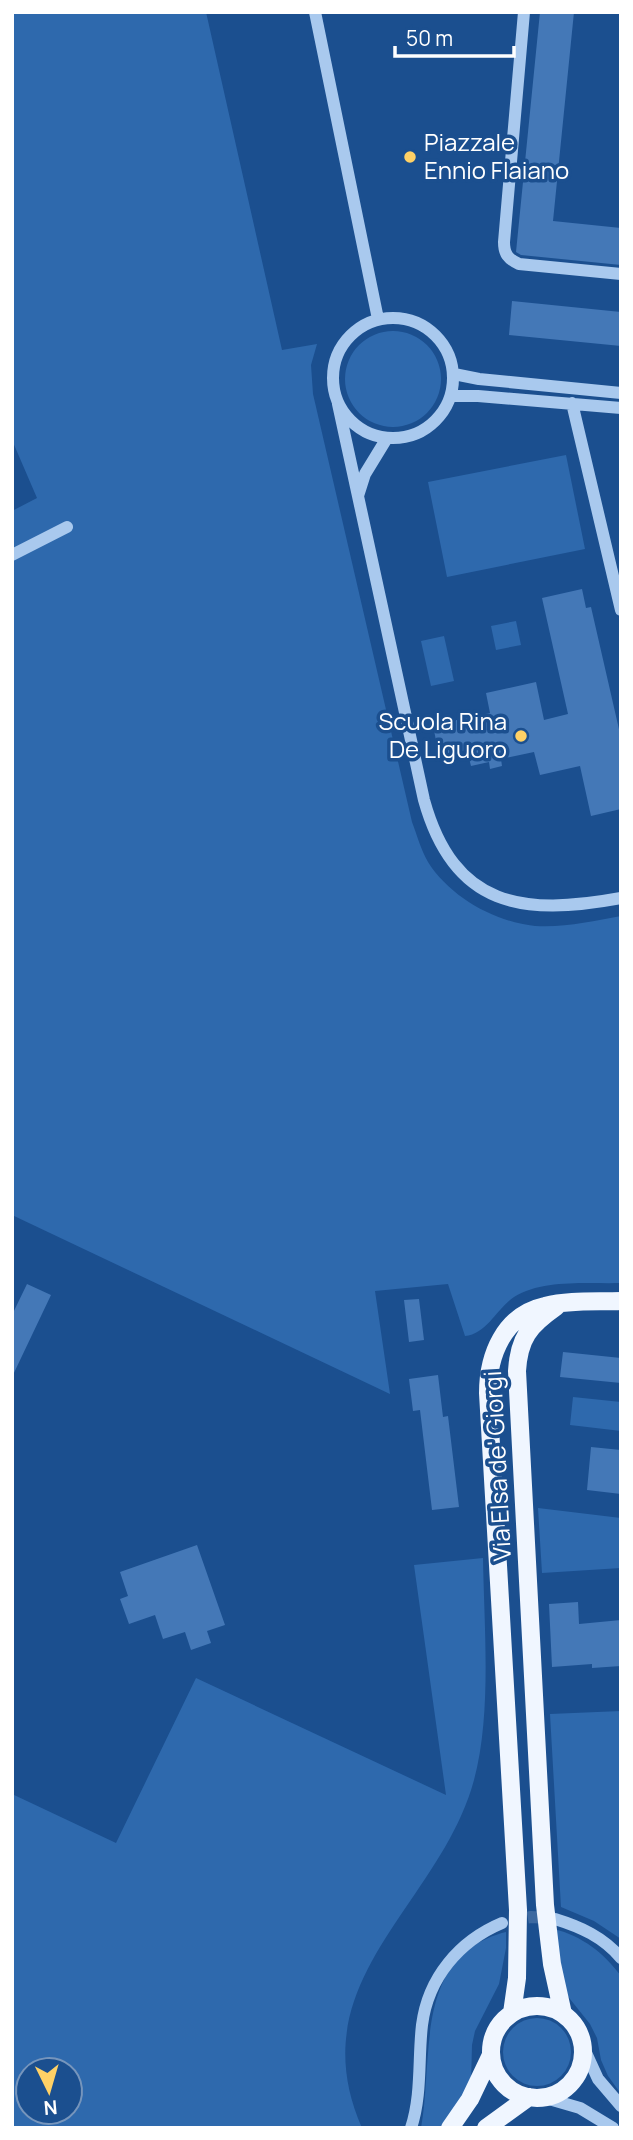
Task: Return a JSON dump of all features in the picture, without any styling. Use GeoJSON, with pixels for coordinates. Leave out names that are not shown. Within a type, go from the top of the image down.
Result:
{"type":"FeatureCollection","features":[{"type":"Feature","properties":{"kind":"main road"},"geometry":{"type":"LineString","coordinates":[[560,1304],[621,1301]]}},
{"type":"Feature","properties":{"kind":"main road","name":"Via Elsa de' Giorgi"},"geometry":{"type":"LineString","coordinates":[[512,2013],[517,1978],[518,1910],[488,1379],[493,1355],[504,1332],[528,1313],[544,1306],[560,1304]]}},
{"type":"Feature","properties":{"kind":"main road","name":"Via Elsa de' Giorgi"},"geometry":{"type":"LineString","coordinates":[[560,1304],[528,1329],[522,1341],[517,1371],[545,1905],[552,1964],[563,2014]]}},
{"type":"Feature","properties":{"kind":"main road"},"geometry":{"type":"LineString","coordinates":[[450,2128],[470,2099],[491,2055],[495,2031],[512,2013],[524,2007],[538,2006],[563,2014],[572,2022],[582,2044],[578,2073],[569,2085],[556,2093],[536,2097],[486,2128]]}},
{"type":"Feature","properties":{"kind":"main road"},"geometry":{"type":"LineString","coordinates":[[491,2055],[494,2070],[503,2083],[514,2092],[536,2097]]}},
{"type":"Feature","properties":{"kind":"street"},"geometry":{"type":"LineString","coordinates":[[315,12],[378,319]]}},
{"type":"Feature","properties":{"kind":"street"},"geometry":{"type":"LineString","coordinates":[[524,12],[504,242],[508,258],[523,264],[621,274]]}},
{"type":"Feature","properties":{"kind":"street"},"geometry":{"type":"LineString","coordinates":[[338,404],[350,420],[367,432],[387,438],[404,437],[421,431],[435,421],[451,396],[454,374],[450,356],[441,341],[429,329],[396,317],[378,319],[362,326],[348,337],[338,352],[333,369],[333,387],[424,800],[438,840],[465,875],[477,885],[508,901],[561,907],[621,898]]}},
{"type":"Feature","properties":{"kind":"street"},"geometry":{"type":"LineString","coordinates":[[454,374],[479,379],[621,393]]}},
{"type":"Feature","properties":{"kind":"street"},"geometry":{"type":"LineString","coordinates":[[451,396],[621,408]]}},
{"type":"Feature","properties":{"kind":"street"},"geometry":{"type":"LineString","coordinates":[[572,403],[621,610]]}},
{"type":"Feature","properties":{"kind":"street"},"geometry":{"type":"LineString","coordinates":[[358,496],[365,474],[387,438]]}},
{"type":"Feature","properties":{"kind":"street"},"geometry":{"type":"LineString","coordinates":[[12,555],[67,527]]}},
{"type":"Feature","properties":{"kind":"street"},"geometry":{"type":"LineString","coordinates":[[555,1919],[589,1931],[621,1958]]}},
{"type":"Feature","properties":{"kind":"street"},"geometry":{"type":"LineString","coordinates":[[411,2128],[418,2092],[422,2026],[429,1996],[439,1976],[459,1949],[474,1937],[502,1923]]}},
{"type":"Feature","properties":{"kind":"street"},"geometry":{"type":"LineString","coordinates":[[582,2044],[598,2079],[621,2106]]}},
{"type":"Feature","properties":{"kind":"street"},"geometry":{"type":"LineString","coordinates":[[536,2097],[580,2108],[613,2128]]}},
{"type":"Feature","properties":{"kind":"shaded area"},"geometry":{"type":"Polygon","coordinates":[[[12,12],[206,12],[282,350],[317,344],[311,365],[313,394],[412,822],[423,853],[437,875],[461,897],[504,919],[535,926],[557,926],[621,916],[621,1283],[552,1285],[526,1291],[508,1302],[480,1331],[465,1336],[448,1284],[375,1291],[390,1394],[12,1215],[12,511],[37,498],[12,440],[12,12]]]}},
{"type":"Feature","properties":{"kind":"shaded area"},"geometry":{"type":"Polygon","coordinates":[[[393,331],[411,335],[427,345],[437,361],[441,379],[437,397],[427,413],[411,423],[393,427],[375,423],[359,413],[349,397],[345,379],[349,361],[359,345],[375,335],[393,331]]]}},
{"type":"Feature","properties":{"kind":"shaded area"},"geometry":{"type":"Polygon","coordinates":[[[566,455],[585,549],[447,577],[428,482],[566,455]]]}},
{"type":"Feature","properties":{"kind":"shaded area"},"geometry":{"type":"Polygon","coordinates":[[[516,621],[521,645],[496,650],[491,626],[516,621]]]}},
{"type":"Feature","properties":{"kind":"shaded area"},"geometry":{"type":"Polygon","coordinates":[[[444,636],[454,681],[431,686],[421,641],[444,636]]]}},
{"type":"Feature","properties":{"kind":"shaded area"},"geometry":{"type":"Polygon","coordinates":[[[573,1397],[621,1402],[621,1431],[570,1425],[573,1397]]]}},
{"type":"Feature","properties":{"kind":"shaded area"},"geometry":{"type":"Polygon","coordinates":[[[538,1508],[621,1518],[621,1568],[542,1573],[538,1508]]]}},
{"type":"Feature","properties":{"kind":"shaded area"},"geometry":{"type":"Polygon","coordinates":[[[483,1558],[486,1670],[480,1754],[474,1780],[457,1825],[381,1946],[360,1986],[347,2029],[347,2076],[362,2128],[12,2128],[12,1794],[116,1843],[196,1678],[446,1795],[414,1565],[483,1558]]]}},
{"type":"Feature","properties":{"kind":"shaded area"},"geometry":{"type":"Polygon","coordinates":[[[621,1711],[621,1939],[594,1921],[561,1907],[550,1714],[621,1711]]]}},
{"type":"Feature","properties":{"kind":"shaded area"},"geometry":{"type":"Polygon","coordinates":[[[554,1929],[592,1946],[621,1976],[621,2094],[608,2076],[590,2024],[566,1994],[554,1929]]]}},
{"type":"Feature","properties":{"kind":"shaded area"},"geometry":{"type":"Polygon","coordinates":[[[506,1932],[506,1948],[499,1984],[475,2031],[471,2083],[441,2128],[421,2128],[433,2012],[442,1985],[455,1962],[476,1944],[506,1932]]]}},
{"type":"Feature","properties":{"kind":"shaded area"},"geometry":{"type":"Polygon","coordinates":[[[544,2018],[565,2033],[571,2045],[569,2065],[561,2076],[544,2086],[530,2086],[513,2076],[505,2065],[503,2045],[513,2028],[524,2020],[544,2018]]]}},
{"type":"Feature","properties":{"kind":"building"},"geometry":{"type":"Polygon","coordinates":[[[540,12],[574,12],[553,221],[621,228],[621,265],[521,255],[516,252],[540,12]]]}},
{"type":"Feature","properties":{"kind":"building"},"geometry":{"type":"Polygon","coordinates":[[[512,301],[621,312],[621,346],[509,335],[512,301]]]}},
{"type":"Feature","properties":{"kind":"building"},"geometry":{"type":"Polygon","coordinates":[[[582,589],[586,608],[591,607],[621,738],[621,809],[591,816],[580,766],[540,775],[534,752],[501,759],[502,766],[490,769],[489,762],[471,766],[467,750],[439,756],[433,725],[490,713],[486,693],[536,682],[544,720],[568,714],[542,598],[582,589]]]}},
{"type":"Feature","properties":{"kind":"building"},"geometry":{"type":"Polygon","coordinates":[[[27,1284],[51,1295],[12,1377],[12,1315],[27,1284]]]}},
{"type":"Feature","properties":{"kind":"building"},"geometry":{"type":"Polygon","coordinates":[[[419,1299],[424,1340],[409,1342],[404,1300],[419,1299]]]}},
{"type":"Feature","properties":{"kind":"building"},"geometry":{"type":"Polygon","coordinates":[[[563,1352],[621,1358],[621,1383],[560,1377],[563,1352]]]}},
{"type":"Feature","properties":{"kind":"building"},"geometry":{"type":"Polygon","coordinates":[[[438,1375],[443,1417],[448,1416],[459,1507],[432,1510],[420,1410],[413,1411],[409,1379],[438,1375]]]}},
{"type":"Feature","properties":{"kind":"building"},"geometry":{"type":"Polygon","coordinates":[[[591,1447],[621,1450],[621,1494],[587,1490],[591,1447]]]}},
{"type":"Feature","properties":{"kind":"building"},"geometry":{"type":"Polygon","coordinates":[[[197,1545],[225,1625],[207,1631],[211,1643],[191,1650],[185,1632],[163,1639],[155,1615],[129,1624],[120,1599],[128,1596],[120,1572],[197,1545]]]}},
{"type":"Feature","properties":{"kind":"building"},"geometry":{"type":"Polygon","coordinates":[[[578,1602],[579,1624],[621,1620],[621,1666],[592,1668],[592,1664],[552,1667],[549,1604],[578,1602]]]}},
{"type":"Feature","properties":{"kind":"tunnel"},"geometry":{"type":"LineString","coordinates":[[510,1921],[531,1917],[551,1918]]}},
{"type":"Feature","properties":{"kind":"place","name":"Piazzale Ennio Flaiano"},"geometry":{"type":"Point","coordinates":[410,157]}},
{"type":"Feature","properties":{"kind":"place","name":"Scuola Rina De Liguoro"},"geometry":{"type":"Point","coordinates":[521,736]}}]}
